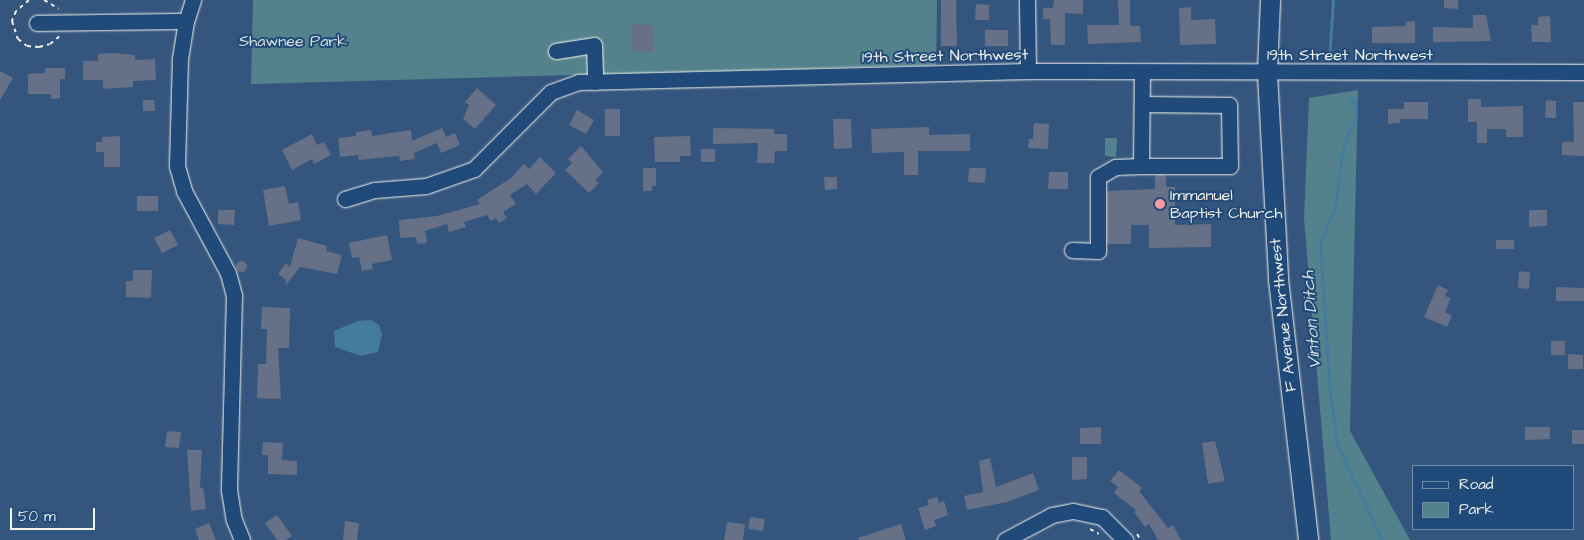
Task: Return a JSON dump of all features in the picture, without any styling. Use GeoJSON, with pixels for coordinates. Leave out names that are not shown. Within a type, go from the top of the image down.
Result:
{"type":"FeatureCollection","features":[{"type":"Feature","properties":{"kind":"main road","name":"F Avenue Northwest"},"geometry":{"type":"LineString","coordinates":[[1270,0],[1268,73],[1278,279],[1308,540]]}},
{"type":"Feature","properties":{"kind":"street"},"geometry":{"type":"LineString","coordinates":[[193,0],[186,20],[180,58],[177,166],[184,191],[228,273],[234,295],[229,490],[234,520],[242,540]]}},
{"type":"Feature","properties":{"kind":"street"},"geometry":{"type":"LineString","coordinates":[[1027,0],[1028,72]]}},
{"type":"Feature","properties":{"kind":"street"},"geometry":{"type":"LineString","coordinates":[[37,23],[186,20]]}},
{"type":"Feature","properties":{"kind":"street"},"geometry":{"type":"LineString","coordinates":[[556,50],[594,45],[595,82]]}},
{"type":"Feature","properties":{"kind":"street","name":"19th Street Northwest"},"geometry":{"type":"LineString","coordinates":[[345,199],[375,190],[426,186],[474,169],[551,92],[572,84],[1028,72],[1584,72]]}},
{"type":"Feature","properties":{"kind":"street"},"geometry":{"type":"LineString","coordinates":[[1141,166],[1142,72]]}},
{"type":"Feature","properties":{"kind":"street"},"geometry":{"type":"LineString","coordinates":[[1072,250],[1098,251],[1098,178],[1115,167],[1230,166],[1229,105],[1142,104]]}},
{"type":"Feature","properties":{"kind":"street"},"geometry":{"type":"LineString","coordinates":[[1005,540],[1052,515],[1073,511],[1102,517],[1125,540]]}},
{"type":"Feature","properties":{"kind":"path"},"geometry":{"type":"LineString","coordinates":[[1087,528],[1106,539]]}},
{"type":"Feature","properties":{"kind":"green space","name":"Shawnee Park"},"geometry":{"type":"Polygon","coordinates":[[[253,0],[937,0],[936,65],[251,84],[253,0]]]}},
{"type":"Feature","properties":{"kind":"green space"},"geometry":{"type":"Polygon","coordinates":[[[1358,90],[1350,431],[1410,540],[1331,540],[1304,218],[1309,98],[1358,90]]]}},
{"type":"Feature","properties":{"kind":"green space"},"geometry":{"type":"Polygon","coordinates":[[[1105,138],[1117,138],[1116,157],[1105,156],[1105,138]]]}},
{"type":"Feature","properties":{"kind":"water"},"geometry":{"type":"Polygon","coordinates":[[[371,320],[379,325],[382,334],[378,352],[361,356],[335,347],[334,331],[358,321],[371,320]]]}},
{"type":"Feature","properties":{"kind":"building"},"geometry":{"type":"Polygon","coordinates":[[[941,0],[956,0],[957,46],[941,46],[941,0]]]}},
{"type":"Feature","properties":{"kind":"building"},"geometry":{"type":"Polygon","coordinates":[[[1054,0],[1083,0],[1083,14],[1065,13],[1065,45],[1051,45],[1050,19],[1043,19],[1043,8],[1053,8],[1054,0]]]}},
{"type":"Feature","properties":{"kind":"building"},"geometry":{"type":"Polygon","coordinates":[[[1118,0],[1130,0],[1130,26],[1140,26],[1141,42],[1088,44],[1087,25],[1119,25],[1118,0]]]}},
{"type":"Feature","properties":{"kind":"building"},"geometry":{"type":"Polygon","coordinates":[[[1444,0],[1458,0],[1458,9],[1444,8],[1444,0]]]}},
{"type":"Feature","properties":{"kind":"building"},"geometry":{"type":"Polygon","coordinates":[[[976,4],[989,5],[989,20],[975,20],[976,4]]]}},
{"type":"Feature","properties":{"kind":"building"},"geometry":{"type":"Polygon","coordinates":[[[1191,7],[1191,20],[1215,19],[1216,44],[1180,45],[1179,8],[1191,7]]]}},
{"type":"Feature","properties":{"kind":"building"},"geometry":{"type":"Polygon","coordinates":[[[1473,15],[1486,15],[1491,41],[1433,42],[1433,27],[1473,28],[1473,15]]]}},
{"type":"Feature","properties":{"kind":"building"},"geometry":{"type":"Polygon","coordinates":[[[1550,16],[1551,42],[1532,42],[1531,25],[1538,25],[1538,17],[1550,16]]]}},
{"type":"Feature","properties":{"kind":"building"},"geometry":{"type":"Polygon","coordinates":[[[1415,21],[1415,43],[1372,43],[1372,27],[1406,26],[1406,22],[1415,21]]]}},
{"type":"Feature","properties":{"kind":"building"},"geometry":{"type":"Polygon","coordinates":[[[632,25],[653,25],[653,52],[632,52],[632,25]]]}},
{"type":"Feature","properties":{"kind":"building"},"geometry":{"type":"Polygon","coordinates":[[[985,30],[1008,30],[1008,46],[985,46],[985,30]]]}},
{"type":"Feature","properties":{"kind":"building"},"geometry":{"type":"Polygon","coordinates":[[[98,54],[135,55],[135,60],[155,59],[156,80],[133,81],[133,87],[103,89],[103,80],[83,80],[83,61],[98,61],[98,54]]]}},
{"type":"Feature","properties":{"kind":"building"},"geometry":{"type":"Polygon","coordinates":[[[45,68],[65,68],[65,79],[60,79],[60,98],[51,99],[51,94],[28,94],[28,74],[45,73],[45,68]]]}},
{"type":"Feature","properties":{"kind":"building"},"geometry":{"type":"Polygon","coordinates":[[[0,71],[13,78],[0,100],[0,71]]]}},
{"type":"Feature","properties":{"kind":"building"},"geometry":{"type":"Polygon","coordinates":[[[477,88],[496,105],[475,129],[463,119],[469,105],[465,102],[477,88]]]}},
{"type":"Feature","properties":{"kind":"building"},"geometry":{"type":"Polygon","coordinates":[[[1468,99],[1481,99],[1481,107],[1523,106],[1523,137],[1506,137],[1506,129],[1487,129],[1487,143],[1477,143],[1477,122],[1468,122],[1468,99]]]}},
{"type":"Feature","properties":{"kind":"building"},"geometry":{"type":"Polygon","coordinates":[[[143,100],[154,100],[155,111],[143,111],[143,100]]]}},
{"type":"Feature","properties":{"kind":"building"},"geometry":{"type":"Polygon","coordinates":[[[1546,100],[1556,101],[1556,118],[1545,118],[1546,100]]]}},
{"type":"Feature","properties":{"kind":"building"},"geometry":{"type":"Polygon","coordinates":[[[1404,102],[1428,102],[1428,119],[1400,119],[1400,123],[1388,124],[1388,109],[1404,109],[1404,102]]]}},
{"type":"Feature","properties":{"kind":"building"},"geometry":{"type":"Polygon","coordinates":[[[1573,102],[1584,102],[1584,156],[1562,155],[1562,142],[1574,142],[1573,102]]]}},
{"type":"Feature","properties":{"kind":"building"},"geometry":{"type":"Polygon","coordinates":[[[605,109],[620,109],[620,136],[605,136],[605,109]]]}},
{"type":"Feature","properties":{"kind":"building"},"geometry":{"type":"Polygon","coordinates":[[[577,110],[594,120],[586,134],[569,125],[577,110]]]}},
{"type":"Feature","properties":{"kind":"building"},"geometry":{"type":"Polygon","coordinates":[[[833,119],[851,119],[852,148],[834,149],[833,119]]]}},
{"type":"Feature","properties":{"kind":"building"},"geometry":{"type":"Polygon","coordinates":[[[1034,123],[1049,124],[1048,149],[1028,148],[1029,139],[1033,139],[1034,123]]]}},
{"type":"Feature","properties":{"kind":"building"},"geometry":{"type":"Polygon","coordinates":[[[929,127],[929,135],[970,134],[970,151],[918,151],[918,175],[904,175],[904,152],[872,153],[871,129],[929,127]]]}},
{"type":"Feature","properties":{"kind":"building"},"geometry":{"type":"Polygon","coordinates":[[[442,128],[446,137],[455,133],[460,145],[441,153],[437,143],[414,153],[415,159],[400,161],[399,156],[359,160],[358,155],[340,157],[338,138],[356,136],[356,132],[371,130],[372,136],[411,130],[412,141],[442,128]]]}},
{"type":"Feature","properties":{"kind":"building"},"geometry":{"type":"Polygon","coordinates":[[[713,128],[774,129],[774,134],[787,134],[787,151],[775,151],[774,163],[757,163],[758,143],[713,144],[713,128]]]}},
{"type":"Feature","properties":{"kind":"building"},"geometry":{"type":"Polygon","coordinates":[[[312,134],[317,145],[324,142],[331,155],[314,164],[312,159],[292,170],[282,150],[312,134]]]}},
{"type":"Feature","properties":{"kind":"building"},"geometry":{"type":"Polygon","coordinates":[[[120,136],[120,167],[104,167],[104,152],[96,152],[96,142],[102,142],[102,137],[120,136]]]}},
{"type":"Feature","properties":{"kind":"building"},"geometry":{"type":"Polygon","coordinates":[[[690,136],[691,156],[680,156],[680,162],[655,162],[654,137],[690,136]]]}},
{"type":"Feature","properties":{"kind":"building"},"geometry":{"type":"Polygon","coordinates":[[[581,146],[603,172],[595,180],[599,183],[589,193],[565,170],[572,163],[568,159],[581,146]]]}},
{"type":"Feature","properties":{"kind":"building"},"geometry":{"type":"Polygon","coordinates":[[[701,149],[715,149],[715,162],[701,162],[701,149]]]}},
{"type":"Feature","properties":{"kind":"building"},"geometry":{"type":"Polygon","coordinates":[[[540,157],[556,173],[536,194],[527,184],[510,195],[516,204],[503,212],[507,218],[499,223],[496,218],[491,221],[487,215],[464,222],[466,227],[449,232],[447,224],[425,231],[427,243],[417,244],[416,237],[400,238],[399,220],[437,216],[480,204],[477,200],[511,178],[524,164],[529,169],[540,157]]]}},
{"type":"Feature","properties":{"kind":"building"},"geometry":{"type":"Polygon","coordinates":[[[643,168],[656,168],[656,186],[652,186],[652,191],[643,191],[643,168]]]}},
{"type":"Feature","properties":{"kind":"building"},"geometry":{"type":"Polygon","coordinates":[[[969,168],[986,168],[985,183],[968,182],[969,168]]]}},
{"type":"Feature","properties":{"kind":"building"},"geometry":{"type":"Polygon","coordinates":[[[1049,172],[1068,172],[1068,189],[1048,189],[1049,172]]]}},
{"type":"Feature","properties":{"kind":"building","name":"Immanuel Baptist Church"},"geometry":{"type":"Polygon","coordinates":[[[1155,175],[1166,175],[1166,187],[1175,187],[1175,225],[1211,224],[1211,247],[1149,248],[1149,225],[1131,225],[1131,244],[1107,244],[1107,191],[1155,189],[1155,175]]]}},
{"type":"Feature","properties":{"kind":"building"},"geometry":{"type":"Polygon","coordinates":[[[824,177],[837,177],[837,189],[825,190],[824,177]]]}},
{"type":"Feature","properties":{"kind":"building"},"geometry":{"type":"Polygon","coordinates":[[[285,186],[289,204],[298,202],[301,220],[269,226],[263,190],[285,186]]]}},
{"type":"Feature","properties":{"kind":"building"},"geometry":{"type":"Polygon","coordinates":[[[137,196],[158,196],[158,211],[137,211],[137,196]]]}},
{"type":"Feature","properties":{"kind":"building"},"geometry":{"type":"Polygon","coordinates":[[[218,210],[235,210],[234,225],[218,224],[218,210]]]}},
{"type":"Feature","properties":{"kind":"building"},"geometry":{"type":"Polygon","coordinates":[[[1529,210],[1547,210],[1547,226],[1529,227],[1529,210]]]}},
{"type":"Feature","properties":{"kind":"building"},"geometry":{"type":"Polygon","coordinates":[[[170,230],[178,245],[162,253],[154,238],[170,230]]]}},
{"type":"Feature","properties":{"kind":"building"},"geometry":{"type":"Polygon","coordinates":[[[387,235],[392,260],[372,264],[373,269],[362,271],[359,257],[352,258],[349,243],[387,235]]]}},
{"type":"Feature","properties":{"kind":"building"},"geometry":{"type":"Polygon","coordinates":[[[298,238],[327,246],[326,251],[342,255],[337,274],[300,267],[285,286],[286,280],[278,274],[286,263],[290,267],[298,238]]]}},
{"type":"Feature","properties":{"kind":"building"},"geometry":{"type":"Polygon","coordinates":[[[1496,240],[1514,240],[1514,249],[1496,249],[1496,240]]]}},
{"type":"Feature","properties":{"kind":"building"},"geometry":{"type":"Polygon","coordinates":[[[239,261],[243,261],[246,266],[245,270],[239,271],[236,268],[236,264],[239,261]]]}},
{"type":"Feature","properties":{"kind":"building"},"geometry":{"type":"Polygon","coordinates":[[[133,270],[152,270],[151,298],[126,297],[126,281],[133,281],[133,270]]]}},
{"type":"Feature","properties":{"kind":"building"},"geometry":{"type":"Polygon","coordinates":[[[1519,271],[1530,272],[1529,289],[1518,288],[1519,271]]]}},
{"type":"Feature","properties":{"kind":"building"},"geometry":{"type":"Polygon","coordinates":[[[1438,285],[1448,290],[1445,296],[1451,298],[1445,312],[1452,316],[1447,327],[1424,317],[1438,285]]]}},
{"type":"Feature","properties":{"kind":"building"},"geometry":{"type":"Polygon","coordinates":[[[1556,287],[1584,288],[1584,301],[1556,301],[1556,287]]]}},
{"type":"Feature","properties":{"kind":"building"},"geometry":{"type":"Polygon","coordinates":[[[262,307],[290,308],[289,348],[278,348],[281,399],[257,398],[258,364],[266,364],[267,329],[261,329],[262,307]]]}},
{"type":"Feature","properties":{"kind":"building"},"geometry":{"type":"Polygon","coordinates":[[[1551,341],[1565,341],[1565,355],[1551,355],[1551,341]]]}},
{"type":"Feature","properties":{"kind":"building"},"geometry":{"type":"Polygon","coordinates":[[[1568,354],[1583,355],[1583,369],[1568,369],[1568,354]]]}},
{"type":"Feature","properties":{"kind":"building"},"geometry":{"type":"Polygon","coordinates":[[[1101,427],[1101,444],[1080,444],[1080,428],[1101,427]]]}},
{"type":"Feature","properties":{"kind":"building"},"geometry":{"type":"Polygon","coordinates":[[[1525,427],[1550,427],[1550,439],[1525,440],[1525,427]]]}},
{"type":"Feature","properties":{"kind":"building"},"geometry":{"type":"Polygon","coordinates":[[[1572,430],[1584,430],[1584,444],[1572,444],[1572,430]]]}},
{"type":"Feature","properties":{"kind":"building"},"geometry":{"type":"Polygon","coordinates":[[[167,431],[181,432],[179,448],[165,447],[167,431]]]}},
{"type":"Feature","properties":{"kind":"building"},"geometry":{"type":"Polygon","coordinates":[[[1215,441],[1225,481],[1208,484],[1202,443],[1215,441]]]}},
{"type":"Feature","properties":{"kind":"building"},"geometry":{"type":"Polygon","coordinates":[[[263,442],[283,443],[282,460],[297,461],[297,475],[268,474],[268,455],[262,455],[263,442]]]}},
{"type":"Feature","properties":{"kind":"building"},"geometry":{"type":"Polygon","coordinates":[[[187,450],[202,450],[200,488],[203,487],[206,509],[191,511],[187,450]]]}},
{"type":"Feature","properties":{"kind":"building"},"geometry":{"type":"Polygon","coordinates":[[[1072,457],[1087,457],[1087,479],[1072,480],[1072,457]]]}},
{"type":"Feature","properties":{"kind":"building"},"geometry":{"type":"Polygon","coordinates":[[[990,458],[996,487],[1033,473],[1039,490],[1007,502],[967,510],[964,496],[983,492],[979,461],[990,458]]]}},
{"type":"Feature","properties":{"kind":"building"},"geometry":{"type":"Polygon","coordinates":[[[1119,470],[1142,488],[1139,491],[1168,528],[1173,525],[1181,540],[1158,540],[1149,524],[1145,527],[1134,512],[1136,510],[1114,493],[1118,487],[1110,481],[1119,470]]]}},
{"type":"Feature","properties":{"kind":"building"},"geometry":{"type":"Polygon","coordinates":[[[937,497],[939,503],[944,501],[948,515],[934,520],[936,526],[925,530],[918,508],[929,505],[927,500],[937,497]]]}},
{"type":"Feature","properties":{"kind":"building"},"geometry":{"type":"Polygon","coordinates":[[[277,515],[292,536],[286,540],[277,540],[265,523],[277,515]]]}},
{"type":"Feature","properties":{"kind":"building"},"geometry":{"type":"Polygon","coordinates":[[[750,517],[765,519],[763,531],[748,529],[750,517]]]}},
{"type":"Feature","properties":{"kind":"building"},"geometry":{"type":"Polygon","coordinates":[[[345,521],[359,523],[357,540],[343,540],[345,521]]]}},
{"type":"Feature","properties":{"kind":"building"},"geometry":{"type":"Polygon","coordinates":[[[727,522],[745,524],[743,540],[724,540],[727,522]]]}},
{"type":"Feature","properties":{"kind":"building"},"geometry":{"type":"Polygon","coordinates":[[[209,523],[216,540],[199,540],[195,529],[209,523]]]}},
{"type":"Feature","properties":{"kind":"building"},"geometry":{"type":"Polygon","coordinates":[[[901,524],[906,540],[859,540],[858,538],[901,524]]]}},
{"type":"Feature","properties":{"kind":"waterway","name":"Vinton Ditch"},"geometry":{"type":"LineString","coordinates":[[1329,60],[1333,0]]}},
{"type":"Feature","properties":{"kind":"waterway","name":"Vinton Ditch"},"geometry":{"type":"LineString","coordinates":[[1349,97],[1355,104],[1356,118],[1348,133],[1341,158],[1336,205],[1320,243],[1330,393],[1337,444],[1382,540]]}},
{"type":"Feature","properties":{"kind":"place","name":"Immanuel Baptist Church"},"geometry":{"type":"Point","coordinates":[1160,204]}}]}
